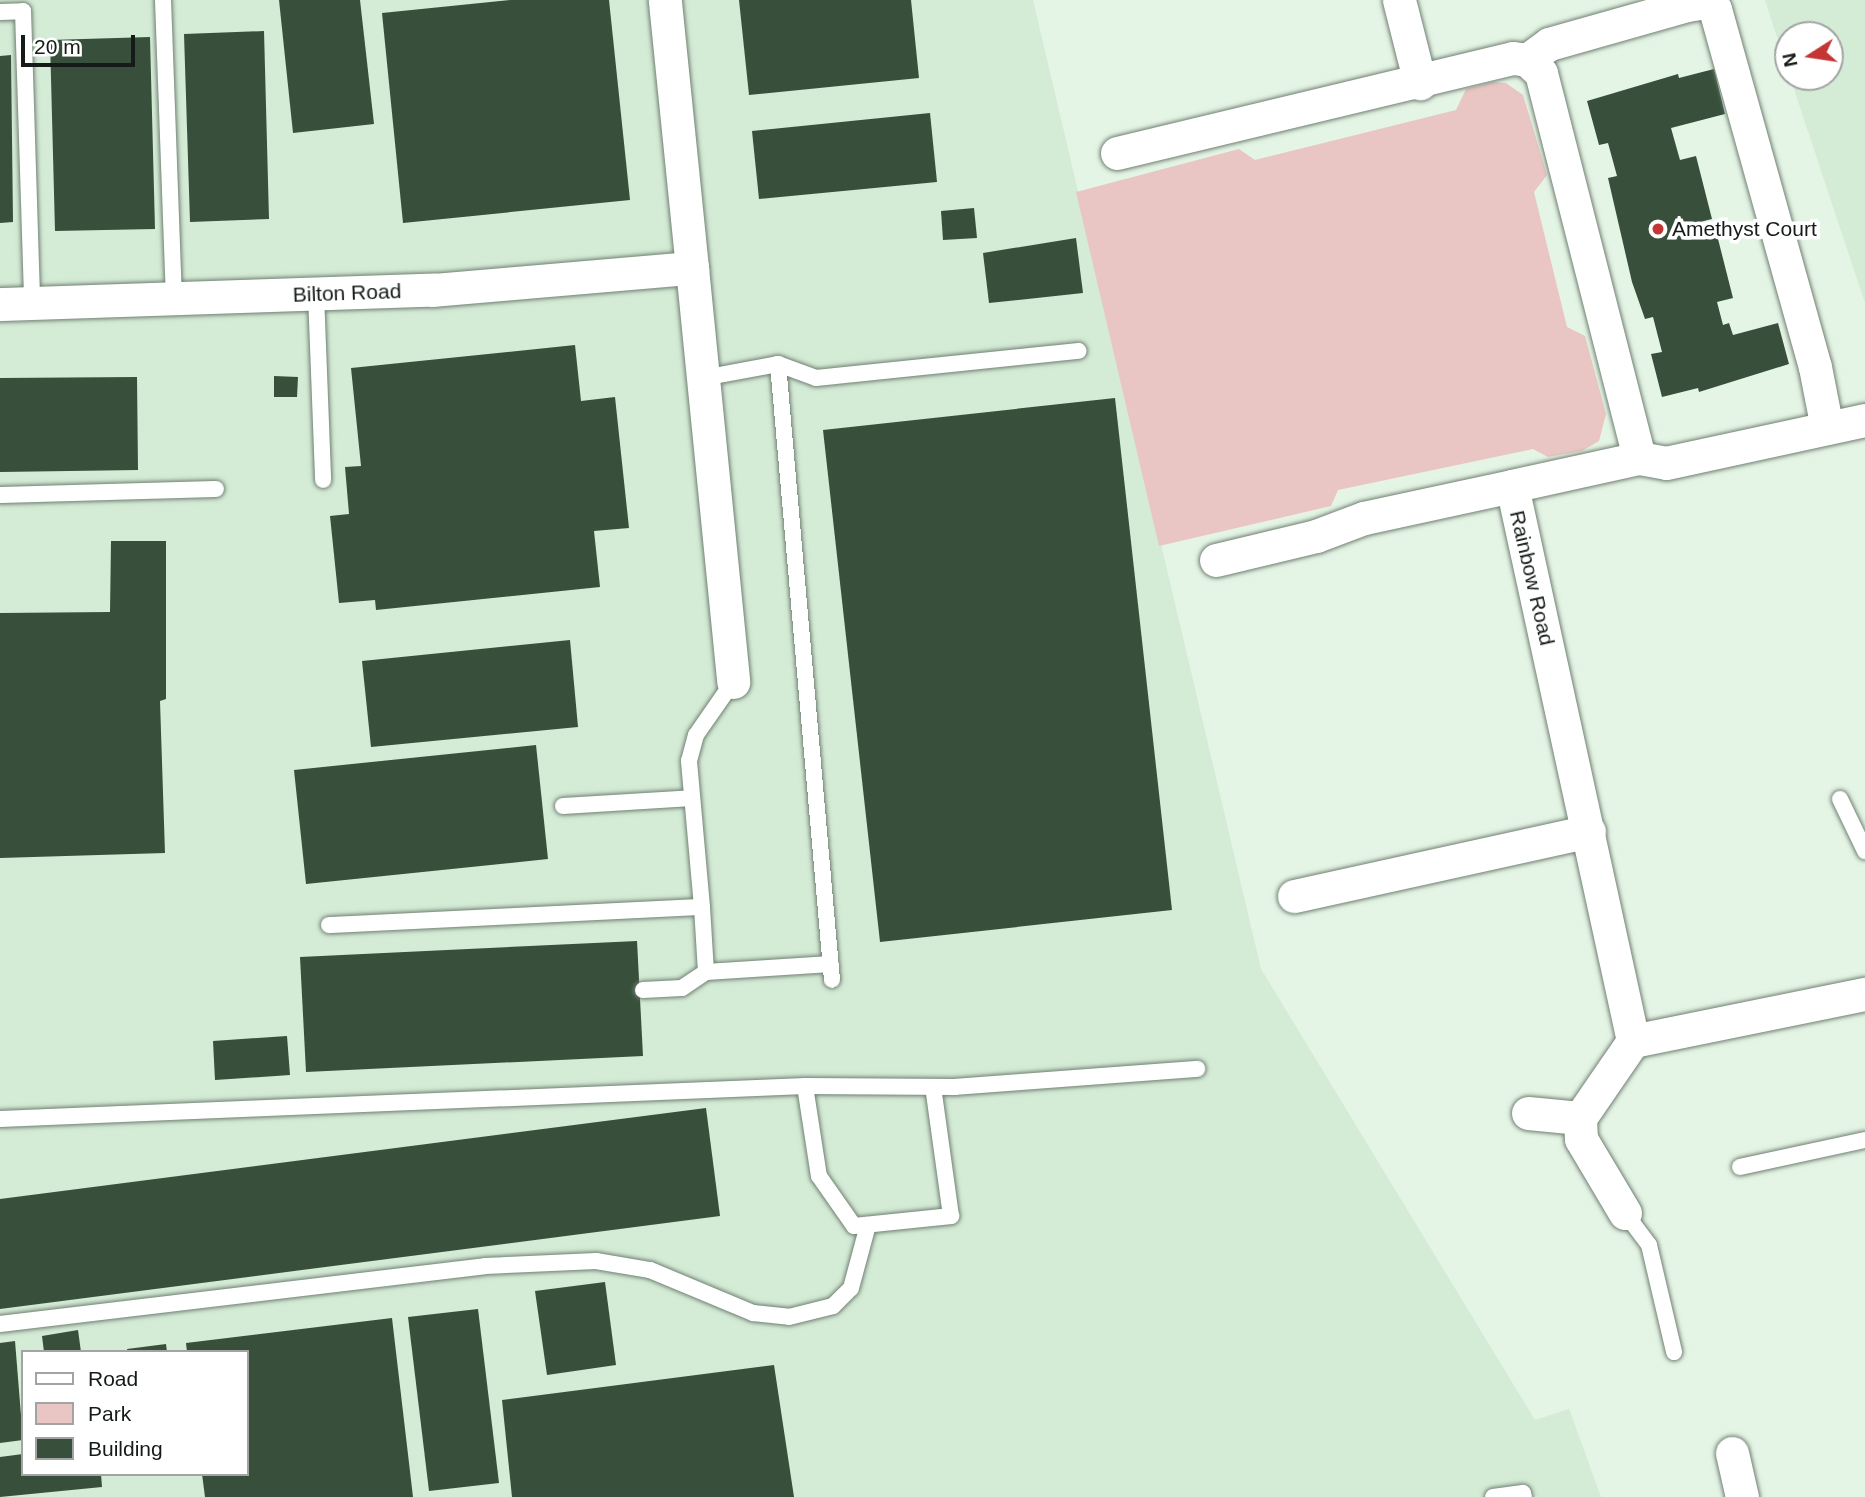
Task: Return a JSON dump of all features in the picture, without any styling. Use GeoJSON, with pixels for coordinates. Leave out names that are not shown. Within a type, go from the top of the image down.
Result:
{"type":"FeatureCollection","features":[{"type":"Feature","properties":{"kind":"street"},"geometry":{"type":"LineString","coordinates":[[664,0],[733,682]]}},
{"type":"Feature","properties":{"kind":"street"},"geometry":{"type":"LineString","coordinates":[[1399,0],[1420,83]]}},
{"type":"Feature","properties":{"kind":"street"},"geometry":{"type":"LineString","coordinates":[[1117,153],[1420,83],[1501,60],[1527,60],[1549,44],[1704,2],[1715,9],[1815,367],[1827,428]]}},
{"type":"Feature","properties":{"kind":"street"},"geometry":{"type":"LineString","coordinates":[[1527,60],[1541,72],[1639,458]]}},
{"type":"Feature","properties":{"kind":"street","name":"Bilton Road"},"geometry":{"type":"LineString","coordinates":[[16,303],[433,290],[692,268]]}},
{"type":"Feature","properties":{"kind":"street","name":"Rainbow Road"},"geometry":{"type":"LineString","coordinates":[[1633,1041],[1512,486],[1639,458],[1666,463],[1865,420]]}},
{"type":"Feature","properties":{"kind":"street"},"geometry":{"type":"LineString","coordinates":[[1216,559],[1316,536],[1364,519],[1512,486]]}},
{"type":"Feature","properties":{"kind":"street"},"geometry":{"type":"LineString","coordinates":[[1294,896],[1589,831]]}},
{"type":"Feature","properties":{"kind":"street"},"geometry":{"type":"LineString","coordinates":[[1625,1213],[1581,1139],[1580,1118],[1633,1041],[1865,993]]}},
{"type":"Feature","properties":{"kind":"street"},"geometry":{"type":"LineString","coordinates":[[1528,1113],[1580,1118]]}},
{"type":"Feature","properties":{"kind":"street"},"geometry":{"type":"LineString","coordinates":[[1732,1452],[1742,1497]]}},
{"type":"Feature","properties":{"kind":"lane"},"geometry":{"type":"LineString","coordinates":[[163,0],[173,298]]}},
{"type":"Feature","properties":{"kind":"lane"},"geometry":{"type":"LineString","coordinates":[[0,12],[23,11],[16,303]]}},
{"type":"Feature","properties":{"kind":"lane"},"geometry":{"type":"LineString","coordinates":[[316,294],[323,480]]}},
{"type":"Feature","properties":{"kind":"lane"},"geometry":{"type":"LineString","coordinates":[[703,377],[778,364],[816,378],[1079,351]]}},
{"type":"Feature","properties":{"kind":"lane"},"geometry":{"type":"LineString","coordinates":[[643,990],[682,988],[706,972],[831,972],[778,364]]}},
{"type":"Feature","properties":{"kind":"lane"},"geometry":{"type":"LineString","coordinates":[[0,495],[216,489]]}},
{"type":"Feature","properties":{"kind":"lane"},"geometry":{"type":"LineString","coordinates":[[706,972],[689,761],[696,735],[733,682]]}},
{"type":"Feature","properties":{"kind":"lane"},"geometry":{"type":"LineString","coordinates":[[563,806],[692,798]]}},
{"type":"Feature","properties":{"kind":"lane"},"geometry":{"type":"LineString","coordinates":[[1840,799],[1865,851]]}},
{"type":"Feature","properties":{"kind":"lane"},"geometry":{"type":"LineString","coordinates":[[329,925],[702,907]]}},
{"type":"Feature","properties":{"kind":"lane"},"geometry":{"type":"LineString","coordinates":[[0,1119],[805,1086],[933,1087],[1197,1069]]}},
{"type":"Feature","properties":{"kind":"lane"},"geometry":{"type":"LineString","coordinates":[[805,1086],[819,1176],[854,1226],[951,1216],[933,1087]]}},
{"type":"Feature","properties":{"kind":"lane"},"geometry":{"type":"LineString","coordinates":[[1740,1167],[1865,1140]]}},
{"type":"Feature","properties":{"kind":"lane"},"geometry":{"type":"LineString","coordinates":[[1625,1213],[1649,1245],[1674,1352]]}},
{"type":"Feature","properties":{"kind":"lane"},"geometry":{"type":"LineString","coordinates":[[0,1324],[485,1266],[596,1261],[650,1270],[753,1312],[789,1317],[833,1306],[851,1288],[868,1225]]}},
{"type":"Feature","properties":{"kind":"lane"},"geometry":{"type":"LineString","coordinates":[[1493,1497],[1523,1493],[1524,1497]]}},
{"type":"Feature","properties":{"kind":"shaded area"},"geometry":{"type":"Polygon","coordinates":[[[0,0],[1033,0],[1261,969],[1535,1420],[1569,1409],[1601,1497],[0,1497],[0,0]]]}},
{"type":"Feature","properties":{"kind":"shaded area"},"geometry":{"type":"Polygon","coordinates":[[[1765,0],[1865,0],[1865,303],[1795,91],[1844,91],[1844,21],[1774,21],[1774,28],[1765,0]]]}},
{"type":"Feature","properties":{"kind":"green space"},"geometry":{"type":"Polygon","coordinates":[[[1493,82],[1506,83],[1523,95],[1547,175],[1534,192],[1567,327],[1585,336],[1606,414],[1599,441],[1582,451],[1548,457],[1533,449],[1338,490],[1331,506],[1159,546],[1076,192],[1239,149],[1255,160],[1456,110],[1466,89],[1493,82]]]}},
{"type":"Feature","properties":{"kind":"building"},"geometry":{"type":"Polygon","coordinates":[[[279,0],[360,0],[374,124],[293,133],[279,0]]]}},
{"type":"Feature","properties":{"kind":"building"},"geometry":{"type":"Polygon","coordinates":[[[510,0],[609,0],[630,200],[403,223],[382,13],[510,0]]]}},
{"type":"Feature","properties":{"kind":"building"},"geometry":{"type":"Polygon","coordinates":[[[739,0],[911,0],[919,78],[749,95],[739,0]]]}},
{"type":"Feature","properties":{"kind":"building"},"geometry":{"type":"Polygon","coordinates":[[[264,31],[269,219],[190,222],[184,34],[264,31]]]}},
{"type":"Feature","properties":{"kind":"building"},"geometry":{"type":"Polygon","coordinates":[[[150,37],[155,229],[55,231],[50,40],[150,37]]]}},
{"type":"Feature","properties":{"kind":"building"},"geometry":{"type":"Polygon","coordinates":[[[11,55],[13,222],[0,223],[0,56],[11,55]]]}},
{"type":"Feature","properties":{"kind":"building","name":"Amethyst Court"},"geometry":{"type":"Polygon","coordinates":[[[1714,69],[1725,114],[1671,128],[1680,160],[1696,156],[1712,219],[1696,223],[1701,239],[1717,235],[1733,298],[1717,302],[1723,325],[1729,323],[1733,335],[1778,323],[1789,364],[1699,392],[1698,388],[1662,397],[1651,354],[1662,352],[1653,317],[1645,319],[1632,282],[1608,178],[1617,176],[1608,143],[1599,145],[1587,101],[1678,74],[1679,78],[1714,69]]]}},
{"type":"Feature","properties":{"kind":"building"},"geometry":{"type":"Polygon","coordinates":[[[930,113],[937,182],[759,199],[752,131],[930,113]]]}},
{"type":"Feature","properties":{"kind":"building"},"geometry":{"type":"Polygon","coordinates":[[[974,208],[977,238],[943,240],[941,211],[974,208]]]}},
{"type":"Feature","properties":{"kind":"building"},"geometry":{"type":"Polygon","coordinates":[[[1076,238],[1083,293],[989,303],[983,253],[1076,238]]]}},
{"type":"Feature","properties":{"kind":"building"},"geometry":{"type":"Polygon","coordinates":[[[575,345],[581,401],[615,397],[629,528],[594,531],[600,587],[376,610],[375,600],[339,603],[330,516],[349,514],[345,467],[361,466],[351,368],[575,345]]]}},
{"type":"Feature","properties":{"kind":"building"},"geometry":{"type":"Polygon","coordinates":[[[274,376],[298,377],[297,397],[274,397],[274,376]]]}},
{"type":"Feature","properties":{"kind":"building"},"geometry":{"type":"Polygon","coordinates":[[[137,377],[138,470],[0,472],[0,378],[137,377]]]}},
{"type":"Feature","properties":{"kind":"building"},"geometry":{"type":"Polygon","coordinates":[[[1115,398],[1172,910],[880,942],[823,430],[1115,398]]]}},
{"type":"Feature","properties":{"kind":"building"},"geometry":{"type":"Polygon","coordinates":[[[111,541],[166,541],[166,699],[160,701],[165,853],[0,858],[0,613],[110,612],[111,541]]]}},
{"type":"Feature","properties":{"kind":"building"},"geometry":{"type":"Polygon","coordinates":[[[570,640],[578,727],[371,747],[362,661],[570,640]]]}},
{"type":"Feature","properties":{"kind":"building"},"geometry":{"type":"Polygon","coordinates":[[[536,745],[548,859],[306,884],[294,770],[536,745]]]}},
{"type":"Feature","properties":{"kind":"building"},"geometry":{"type":"Polygon","coordinates":[[[637,941],[643,1056],[306,1072],[300,957],[637,941]]]}},
{"type":"Feature","properties":{"kind":"building"},"geometry":{"type":"Polygon","coordinates":[[[287,1036],[290,1075],[215,1080],[213,1041],[287,1036]]]}},
{"type":"Feature","properties":{"kind":"building"},"geometry":{"type":"Polygon","coordinates":[[[706,1108],[720,1216],[0,1309],[0,1199],[706,1108]]]}},
{"type":"Feature","properties":{"kind":"building"},"geometry":{"type":"Polygon","coordinates":[[[605,1282],[616,1365],[547,1375],[535,1291],[605,1282]]]}},
{"type":"Feature","properties":{"kind":"building"},"geometry":{"type":"Polygon","coordinates":[[[478,1309],[499,1483],[429,1491],[408,1317],[478,1309]]]}},
{"type":"Feature","properties":{"kind":"building"},"geometry":{"type":"Polygon","coordinates":[[[392,1318],[413,1497],[205,1497],[202,1476],[248,1476],[248,1350],[187,1350],[186,1343],[392,1318]]]}},
{"type":"Feature","properties":{"kind":"building"},"geometry":{"type":"Polygon","coordinates":[[[78,1330],[81,1350],[44,1350],[42,1336],[78,1330]]]}},
{"type":"Feature","properties":{"kind":"building"},"geometry":{"type":"Polygon","coordinates":[[[15,1341],[21,1440],[0,1443],[0,1343],[15,1341]]]}},
{"type":"Feature","properties":{"kind":"building"},"geometry":{"type":"Polygon","coordinates":[[[166,1344],[167,1350],[127,1350],[166,1344]]]}},
{"type":"Feature","properties":{"kind":"building"},"geometry":{"type":"Polygon","coordinates":[[[774,1365],[794,1497],[512,1497],[502,1400],[774,1365]]]}},
{"type":"Feature","properties":{"kind":"building"},"geometry":{"type":"Polygon","coordinates":[[[21,1454],[21,1476],[101,1476],[102,1487],[0,1497],[0,1457],[21,1454]]]}},
{"type":"Feature","properties":{"kind":"place","name":"Amethyst Court"},"geometry":{"type":"Point","coordinates":[1658,229]}}]}
